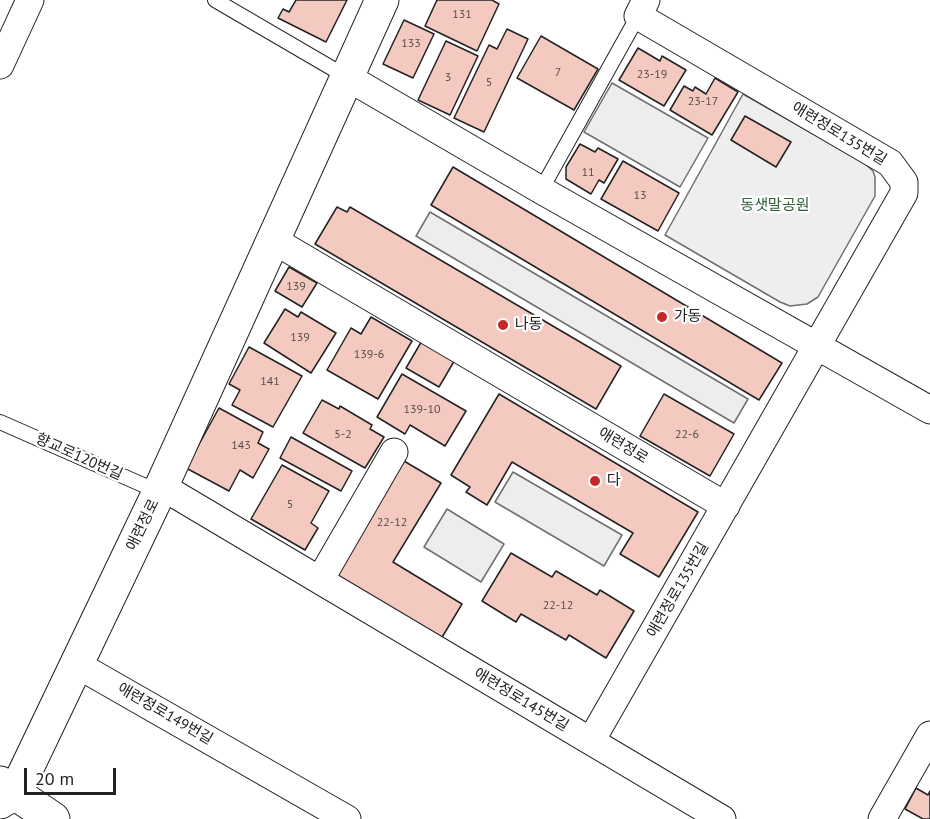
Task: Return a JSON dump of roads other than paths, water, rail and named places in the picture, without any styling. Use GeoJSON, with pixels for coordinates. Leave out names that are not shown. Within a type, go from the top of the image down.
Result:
{"type":"FeatureCollection","features":[{"type":"Feature","properties":{"kind":"street"},"geometry":{"type":"LineString","coordinates":[[0,65],[30,0]]}},
{"type":"Feature","properties":{"kind":"street","name":"애련정로"},"geometry":{"type":"LineString","coordinates":[[5,792],[76,664],[160,489],[382,0]]}},
{"type":"Feature","properties":{"kind":"street","name":"애련정로135번길"},"geometry":{"type":"LineString","coordinates":[[591,741],[900,203],[904,182],[890,163],[642,8]]}},
{"type":"Feature","properties":{"kind":"street"},"geometry":{"type":"LineString","coordinates":[[347,77],[541,190],[930,410]]}},
{"type":"Feature","properties":{"kind":"street","name":"애련정로"},"geometry":{"type":"LineString","coordinates":[[273,240],[726,506]]}},
{"type":"Feature","properties":{"kind":"street"},"geometry":{"type":"LineString","coordinates":[[320,580],[394,452]]}},
{"type":"Feature","properties":{"kind":"street","name":"애련정로145번길"},"geometry":{"type":"LineString","coordinates":[[160,489],[320,580],[722,819]]}},
{"type":"Feature","properties":{"kind":"street","name":"애련정로149번길"},"geometry":{"type":"LineString","coordinates":[[76,664],[347,819]]}},
{"type":"Feature","properties":{"kind":"street"},"geometry":{"type":"LineString","coordinates":[[882,819],[930,735]]}},
{"type":"Feature","properties":{"kind":"street"},"geometry":{"type":"LineString","coordinates":[[5,792],[52,819]]}},
{"type":"Feature","properties":{"kind":"lane"},"geometry":{"type":"LineString","coordinates":[[215,0],[347,77]]}},
{"type":"Feature","properties":{"kind":"lane","name":"애련정로135번길"},"geometry":{"type":"LineString","coordinates":[[541,190],[642,8]]}},
{"type":"Feature","properties":{"kind":"lane","name":"향교로120번길"},"geometry":{"type":"LineString","coordinates":[[0,422],[160,489]]}},
{"type":"Feature","properties":{"kind":"place","name":"가동"},"geometry":{"type":"Point","coordinates":[662,317]}},
{"type":"Feature","properties":{"kind":"place","name":"나동"},"geometry":{"type":"Point","coordinates":[503,325]}},
{"type":"Feature","properties":{"kind":"place","name":"다"},"geometry":{"type":"Point","coordinates":[595,481]}},
{"type":"Feature","properties":{"kind":"park label","name":"동샛말공원"},"geometry":{"type":"Point","coordinates":[775,206]}}]}
